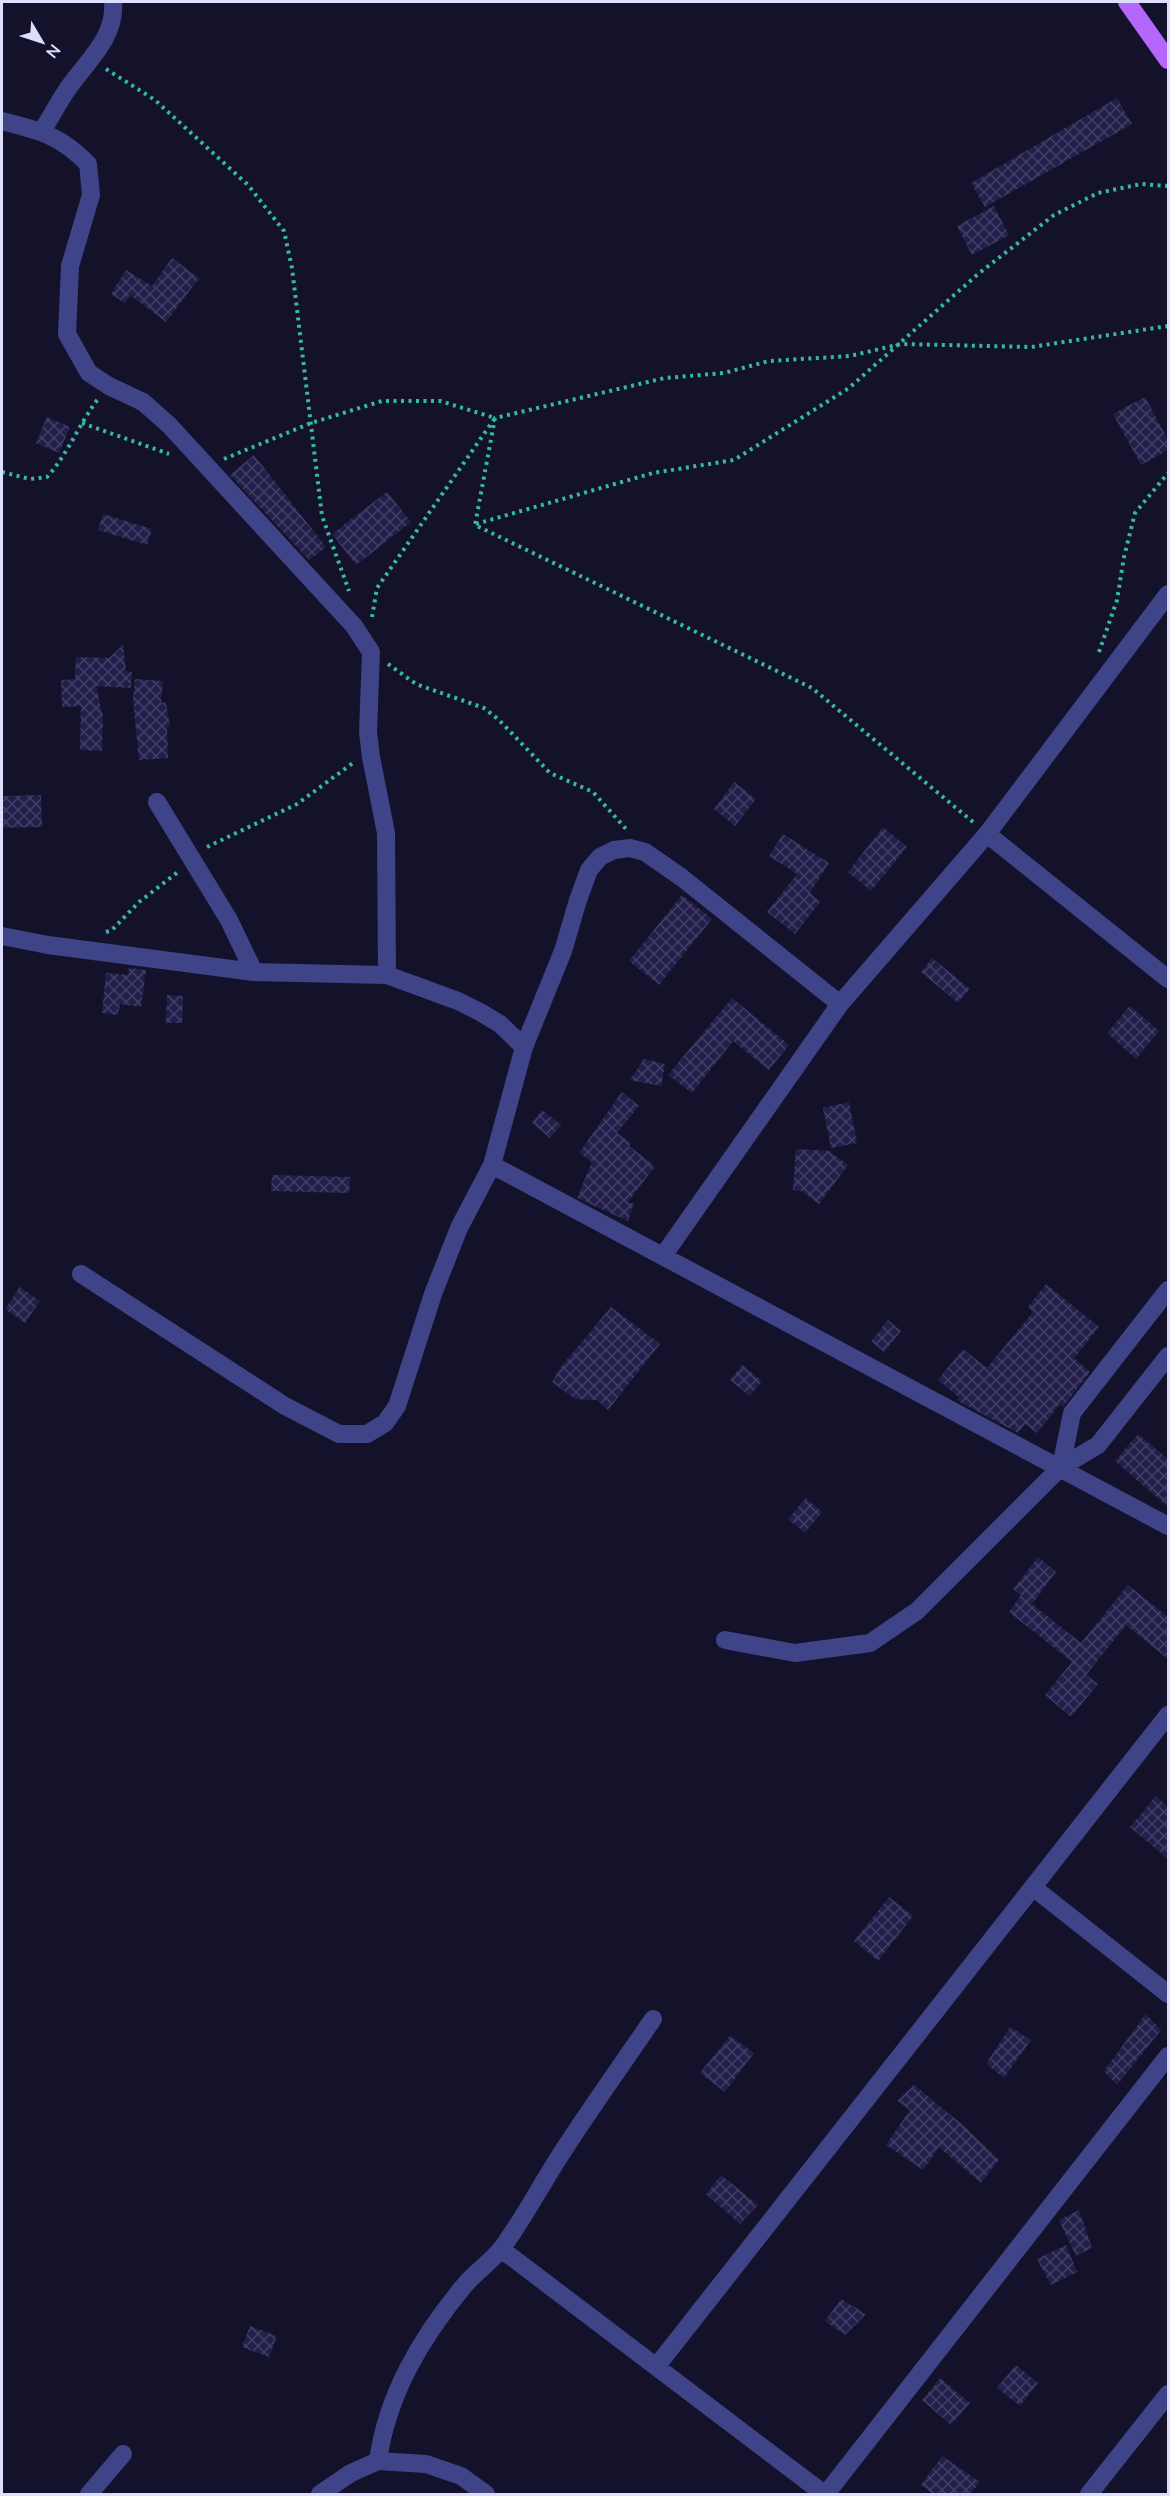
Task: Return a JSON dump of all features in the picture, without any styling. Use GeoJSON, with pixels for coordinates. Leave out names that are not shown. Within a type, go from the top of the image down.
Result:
{"type":"FeatureCollection","features":[{"type":"Feature","properties":{"kind":"main road"},"geometry":{"type":"LineString","coordinates":[[1127,2],[1168,60]]}},
{"type":"Feature","properties":{"kind":"street"},"geometry":{"type":"LineString","coordinates":[[42,131],[70,86],[92,60],[107,34],[114,12],[113,2]]}},
{"type":"Feature","properties":{"kind":"street"},"geometry":{"type":"LineString","coordinates":[[2,121],[42,131],[70,146],[88,164],[91,195],[70,266],[67,334],[89,373],[109,386],[143,402],[169,425],[204,466],[354,626],[371,652],[368,732],[386,833],[387,975]]}},
{"type":"Feature","properties":{"kind":"street"},"geometry":{"type":"LineString","coordinates":[[663,1256],[840,1004],[987,834],[1168,594]]}},
{"type":"Feature","properties":{"kind":"street"},"geometry":{"type":"LineString","coordinates":[[157,802],[230,920],[254,972]]}},
{"type":"Feature","properties":{"kind":"street"},"geometry":{"type":"LineString","coordinates":[[987,834],[1168,979]]}},
{"type":"Feature","properties":{"kind":"street"},"geometry":{"type":"LineString","coordinates":[[81,1274],[285,1406],[339,1434],[367,1434],[385,1423],[397,1406],[433,1294],[459,1228],[492,1165],[524,1047],[563,951],[589,870],[600,857],[614,850],[630,848],[645,852],[681,877],[840,1004]]}},
{"type":"Feature","properties":{"kind":"street"},"geometry":{"type":"LineString","coordinates":[[2,936],[48,945],[254,972],[387,975],[458,1000],[500,1024],[524,1047]]}},
{"type":"Feature","properties":{"kind":"street"},"geometry":{"type":"LineString","coordinates":[[492,1165],[1168,1526]]}},
{"type":"Feature","properties":{"kind":"street"},"geometry":{"type":"LineString","coordinates":[[1061,1467],[1072,1413],[1168,1290]]}},
{"type":"Feature","properties":{"kind":"street"},"geometry":{"type":"LineString","coordinates":[[725,1640],[795,1653],[870,1642],[917,1611],[1061,1467],[1098,1445],[1168,1356]]}},
{"type":"Feature","properties":{"kind":"street"},"geometry":{"type":"LineString","coordinates":[[656,2367],[1168,1715]]}},
{"type":"Feature","properties":{"kind":"street"},"geometry":{"type":"LineString","coordinates":[[1034,1888],[1168,1994]]}},
{"type":"Feature","properties":{"kind":"street"},"geometry":{"type":"LineString","coordinates":[[378,2461],[389,2408],[412,2360],[435,2323],[465,2284],[501,2249],[570,2140],[653,2019]]}},
{"type":"Feature","properties":{"kind":"street"},"geometry":{"type":"LineString","coordinates":[[501,2249],[825,2494],[1168,2056]]}},
{"type":"Feature","properties":{"kind":"street"},"geometry":{"type":"LineString","coordinates":[[1089,2494],[1168,2394]]}},
{"type":"Feature","properties":{"kind":"street"},"geometry":{"type":"LineString","coordinates":[[89,2494],[123,2454]]}},
{"type":"Feature","properties":{"kind":"street"},"geometry":{"type":"LineString","coordinates":[[320,2494],[351,2473],[378,2461],[426,2464],[461,2476],[486,2494]]}},
{"type":"Feature","properties":{"kind":"path"},"geometry":{"type":"LineString","coordinates":[[92,60],[156,100],[248,185],[284,231],[292,268],[322,516],[352,600]]}},
{"type":"Feature","properties":{"kind":"path"},"geometry":{"type":"LineString","coordinates":[[475,525],[653,473],[734,460],[849,388],[978,274],[1054,215],[1098,193],[1141,184],[1168,186]]}},
{"type":"Feature","properties":{"kind":"path"},"geometry":{"type":"LineString","coordinates":[[204,466],[311,423],[382,401],[440,401],[495,418],[665,378],[724,373],[769,361],[850,356],[901,344],[1031,347],[1168,326]]}},
{"type":"Feature","properties":{"kind":"path"},"geometry":{"type":"LineString","coordinates":[[2,472],[30,480],[47,477],[60,463],[82,423],[109,386]]}},
{"type":"Feature","properties":{"kind":"path"},"geometry":{"type":"LineString","coordinates":[[475,525],[495,418]]}},
{"type":"Feature","properties":{"kind":"path"},"geometry":{"type":"LineString","coordinates":[[495,418],[377,588],[372,621],[371,652],[416,684],[484,708],[499,720],[550,773],[593,792],[645,852]]}},
{"type":"Feature","properties":{"kind":"path"},"geometry":{"type":"LineString","coordinates":[[82,423],[171,454]]}},
{"type":"Feature","properties":{"kind":"path"},"geometry":{"type":"LineString","coordinates":[[1098,656],[1117,600],[1124,557],[1135,513],[1168,473]]}},
{"type":"Feature","properties":{"kind":"path"},"geometry":{"type":"LineString","coordinates":[[475,525],[812,688],[987,834]]}},
{"type":"Feature","properties":{"kind":"building"},"geometry":{"type":"Polygon","coordinates":[[[1117,98],[1132,124],[985,207],[971,183],[1117,98]]]}},
{"type":"Feature","properties":{"kind":"building"},"geometry":{"type":"Polygon","coordinates":[[[994,206],[1009,235],[972,255],[957,226],[994,206]]]}},
{"type":"Feature","properties":{"kind":"building"},"geometry":{"type":"Polygon","coordinates":[[[172,258],[199,278],[166,322],[130,295],[125,303],[111,294],[126,270],[152,286],[172,258]]]}},
{"type":"Feature","properties":{"kind":"building"},"geometry":{"type":"Polygon","coordinates":[[[1145,397],[1168,440],[1168,450],[1141,465],[1113,414],[1145,397]]]}},
{"type":"Feature","properties":{"kind":"building"},"geometry":{"type":"Polygon","coordinates":[[[47,417],[70,427],[59,453],[36,443],[47,417]]]}},
{"type":"Feature","properties":{"kind":"building"},"geometry":{"type":"Polygon","coordinates":[[[254,455],[326,547],[309,560],[230,475],[254,455]]]}},
{"type":"Feature","properties":{"kind":"building"},"geometry":{"type":"Polygon","coordinates":[[[387,492],[411,522],[356,565],[332,534],[387,492]]]}},
{"type":"Feature","properties":{"kind":"building"},"geometry":{"type":"Polygon","coordinates":[[[103,514],[152,529],[147,545],[98,530],[103,514]]]}},
{"type":"Feature","properties":{"kind":"building"},"geometry":{"type":"Polygon","coordinates":[[[123,645],[126,671],[132,672],[131,688],[96,686],[103,717],[102,751],[80,750],[81,706],[62,707],[61,680],[75,679],[76,657],[109,658],[123,645]]]}},
{"type":"Feature","properties":{"kind":"building"},"geometry":{"type":"Polygon","coordinates":[[[135,679],[163,681],[161,703],[166,702],[170,726],[167,727],[168,758],[139,760],[133,699],[135,679]]]}},
{"type":"Feature","properties":{"kind":"building"},"geometry":{"type":"Polygon","coordinates":[[[734,782],[756,799],[735,826],[714,809],[734,782]]]}},
{"type":"Feature","properties":{"kind":"building"},"geometry":{"type":"Polygon","coordinates":[[[41,795],[42,827],[2,828],[2,796],[41,795]]]}},
{"type":"Feature","properties":{"kind":"building"},"geometry":{"type":"Polygon","coordinates":[[[883,827],[907,847],[871,891],[848,872],[883,827]]]}},
{"type":"Feature","properties":{"kind":"building"},"geometry":{"type":"Polygon","coordinates":[[[783,834],[829,863],[810,893],[820,902],[795,934],[767,912],[797,874],[769,856],[783,834]]]}},
{"type":"Feature","properties":{"kind":"building"},"geometry":{"type":"Polygon","coordinates":[[[682,895],[712,919],[659,985],[629,961],[682,895]]]}},
{"type":"Feature","properties":{"kind":"building"},"geometry":{"type":"Polygon","coordinates":[[[932,958],[970,989],[958,1003],[921,972],[932,958]]]}},
{"type":"Feature","properties":{"kind":"building"},"geometry":{"type":"Polygon","coordinates":[[[129,968],[146,970],[141,1007],[120,1004],[118,1015],[102,1013],[106,973],[128,975],[129,968]]]}},
{"type":"Feature","properties":{"kind":"building"},"geometry":{"type":"Polygon","coordinates":[[[167,995],[183,996],[182,1023],[166,1023],[167,995]]]}},
{"type":"Feature","properties":{"kind":"building"},"geometry":{"type":"Polygon","coordinates":[[[732,998],[789,1045],[769,1070],[733,1041],[692,1093],[668,1075],[732,998]]]}},
{"type":"Feature","properties":{"kind":"building"},"geometry":{"type":"Polygon","coordinates":[[[1130,1006],[1159,1031],[1136,1059],[1107,1033],[1130,1006]]]}},
{"type":"Feature","properties":{"kind":"building"},"geometry":{"type":"Polygon","coordinates":[[[644,1059],[665,1064],[661,1086],[630,1080],[644,1059]]]}},
{"type":"Feature","properties":{"kind":"building"},"geometry":{"type":"Polygon","coordinates":[[[622,1092],[639,1106],[617,1133],[631,1143],[629,1146],[655,1166],[628,1202],[634,1204],[628,1221],[577,1198],[592,1162],[579,1153],[622,1092]]]}},
{"type":"Feature","properties":{"kind":"building"},"geometry":{"type":"Polygon","coordinates":[[[849,1102],[857,1143],[831,1148],[823,1108],[849,1102]]]}},
{"type":"Feature","properties":{"kind":"building"},"geometry":{"type":"Polygon","coordinates":[[[542,1110],[561,1125],[550,1138],[532,1123],[542,1110]]]}},
{"type":"Feature","properties":{"kind":"building"},"geometry":{"type":"Polygon","coordinates":[[[796,1149],[829,1151],[848,1165],[819,1204],[801,1191],[793,1190],[796,1149]]]}},
{"type":"Feature","properties":{"kind":"building"},"geometry":{"type":"Polygon","coordinates":[[[272,1175],[350,1177],[349,1193],[271,1191],[272,1175]]]}},
{"type":"Feature","properties":{"kind":"building"},"geometry":{"type":"Polygon","coordinates":[[[1046,1284],[1099,1327],[1074,1358],[1090,1372],[1063,1407],[1060,1404],[1037,1433],[1025,1424],[1018,1433],[960,1402],[957,1399],[959,1397],[938,1380],[963,1349],[987,1368],[1033,1312],[1028,1307],[1046,1284]]]}},
{"type":"Feature","properties":{"kind":"building"},"geometry":{"type":"Polygon","coordinates":[[[20,1287],[40,1301],[25,1323],[5,1309],[20,1287]]]}},
{"type":"Feature","properties":{"kind":"building"},"geometry":{"type":"Polygon","coordinates":[[[611,1307],[660,1344],[608,1410],[597,1400],[575,1399],[552,1382],[560,1368],[611,1307]]]}},
{"type":"Feature","properties":{"kind":"building"},"geometry":{"type":"Polygon","coordinates":[[[888,1320],[901,1331],[884,1352],[871,1341],[888,1320]]]}},
{"type":"Feature","properties":{"kind":"building"},"geometry":{"type":"Polygon","coordinates":[[[742,1365],[762,1381],[750,1396],[730,1380],[742,1365]]]}},
{"type":"Feature","properties":{"kind":"building"},"geometry":{"type":"Polygon","coordinates":[[[1138,1434],[1168,1459],[1168,1507],[1115,1461],[1138,1434]]]}},
{"type":"Feature","properties":{"kind":"building"},"geometry":{"type":"Polygon","coordinates":[[[806,1498],[822,1512],[805,1533],[788,1519],[806,1498]]]}},
{"type":"Feature","properties":{"kind":"building"},"geometry":{"type":"Polygon","coordinates":[[[1038,1557],[1056,1572],[1032,1604],[1081,1643],[1128,1585],[1168,1617],[1168,1659],[1126,1625],[1086,1675],[1098,1684],[1071,1717],[1045,1695],[1072,1662],[1009,1612],[1021,1595],[1013,1589],[1038,1557]]]}},
{"type":"Feature","properties":{"kind":"building"},"geometry":{"type":"Polygon","coordinates":[[[1156,1796],[1168,1807],[1168,1859],[1130,1827],[1156,1796]]]}},
{"type":"Feature","properties":{"kind":"building"},"geometry":{"type":"Polygon","coordinates":[[[889,1897],[913,1916],[878,1961],[854,1941],[889,1897]]]}},
{"type":"Feature","properties":{"kind":"building"},"geometry":{"type":"Polygon","coordinates":[[[1146,2014],[1161,2030],[1117,2085],[1104,2071],[1146,2014]]]}},
{"type":"Feature","properties":{"kind":"building"},"geometry":{"type":"Polygon","coordinates":[[[1010,2027],[1031,2040],[1004,2078],[986,2064],[1010,2027]]]}},
{"type":"Feature","properties":{"kind":"building"},"geometry":{"type":"Polygon","coordinates":[[[730,2036],[754,2053],[725,2092],[700,2073],[730,2036]]]}},
{"type":"Feature","properties":{"kind":"building"},"geometry":{"type":"Polygon","coordinates":[[[914,2085],[964,2126],[999,2160],[981,2183],[939,2147],[923,2170],[886,2145],[910,2110],[897,2101],[914,2085]]]}},
{"type":"Feature","properties":{"kind":"building"},"geometry":{"type":"Polygon","coordinates":[[[721,2175],[758,2205],[740,2224],[706,2194],[721,2175]]]}},
{"type":"Feature","properties":{"kind":"building"},"geometry":{"type":"Polygon","coordinates":[[[1079,2210],[1092,2248],[1076,2256],[1059,2220],[1079,2210]]]}},
{"type":"Feature","properties":{"kind":"building"},"geometry":{"type":"Polygon","coordinates":[[[1066,2245],[1077,2272],[1051,2285],[1037,2259],[1066,2245]]]}},
{"type":"Feature","properties":{"kind":"building"},"geometry":{"type":"Polygon","coordinates":[[[841,2299],[866,2314],[845,2335],[825,2321],[841,2299]]]}},
{"type":"Feature","properties":{"kind":"building"},"geometry":{"type":"Polygon","coordinates":[[[250,2326],[277,2336],[269,2357],[242,2347],[250,2326]]]}},
{"type":"Feature","properties":{"kind":"building"},"geometry":{"type":"Polygon","coordinates":[[[1016,2365],[1038,2383],[1020,2406],[997,2388],[1016,2365]]]}},
{"type":"Feature","properties":{"kind":"building"},"geometry":{"type":"Polygon","coordinates":[[[940,2378],[970,2403],[951,2425],[922,2400],[940,2378]]]}},
{"type":"Feature","properties":{"kind":"building"},"geometry":{"type":"Polygon","coordinates":[[[942,2456],[980,2482],[970,2494],[933,2494],[921,2485],[942,2456]]]}}]}
